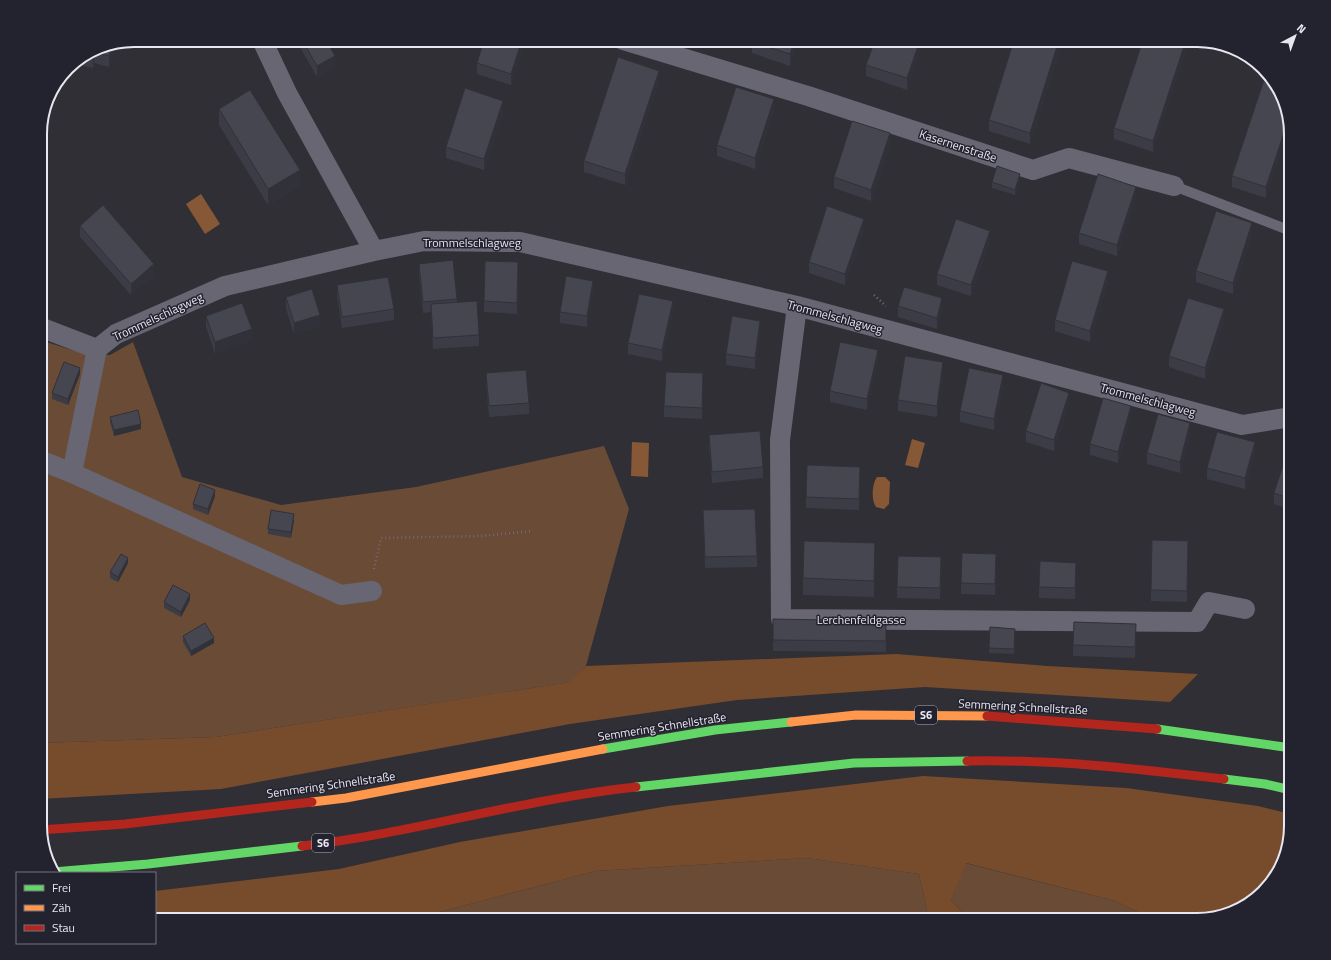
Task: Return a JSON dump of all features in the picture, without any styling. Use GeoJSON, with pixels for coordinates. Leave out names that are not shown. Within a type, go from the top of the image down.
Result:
{"type":"FeatureCollection","features":[{"type":"Feature","properties":{"kind":"highway","name":"Semmering Schnellstraße"},"geometry":{"type":"LineString","coordinates":[[47,830],[125,824],[346,798],[562,756],[707,732],[856,715],[1004,716],[1142,727],[1284,747]]}},
{"type":"Feature","properties":{"kind":"highway","name":"S6"},"geometry":{"type":"LineString","coordinates":[[60,871],[148,864],[345,841],[590,792],[854,763],[997,760],[1133,768],[1265,784],[1284,788]]}},
{"type":"Feature","properties":{"kind":"street"},"geometry":{"type":"LineString","coordinates":[[265,47],[287,93],[374,251]]}},
{"type":"Feature","properties":{"kind":"street","name":"Kasernenstraße"},"geometry":{"type":"LineString","coordinates":[[646,47],[808,96],[1033,170],[1069,158],[1174,186]]}},
{"type":"Feature","properties":{"kind":"street","name":"Trommelschlagweg"},"geometry":{"type":"LineString","coordinates":[[97,349],[116,334],[225,286],[374,251],[424,241],[520,242],[797,306],[1242,426],[1284,418]]}},
{"type":"Feature","properties":{"kind":"street","name":"Lerchenfeldgasse"},"geometry":{"type":"LineString","coordinates":[[797,306],[780,440],[781,620],[1197,622],[1209,602],[1245,609]]}},
{"type":"Feature","properties":{"kind":"street"},"geometry":{"type":"LineString","coordinates":[[47,330],[97,349],[72,473]]}},
{"type":"Feature","properties":{"kind":"street"},"geometry":{"type":"LineString","coordinates":[[47,463],[341,595],[372,591]]}},
{"type":"Feature","properties":{"kind":"lane","name":"Kasernenstraße"},"geometry":{"type":"LineString","coordinates":[[1174,186],[1284,228]]}},
{"type":"Feature","properties":{"kind":"path"},"geometry":{"type":"LineString","coordinates":[[372,591],[375,561],[381,538],[481,536],[533,531]]}},
{"type":"Feature","properties":{"kind":"shaded area"},"geometry":{"type":"Polygon","coordinates":[[[201,194],[220,224],[205,234],[186,204],[201,194]]]}},
{"type":"Feature","properties":{"kind":"shaded area"},"geometry":{"type":"Polygon","coordinates":[[[47,342],[75,351],[110,355],[133,342],[182,477],[281,505],[416,487],[604,446],[629,509],[586,666],[571,682],[216,737],[47,743],[47,342]]]}},
{"type":"Feature","properties":{"kind":"shaded area"},"geometry":{"type":"Polygon","coordinates":[[[912,439],[925,443],[918,468],[905,465],[912,439]]]}},
{"type":"Feature","properties":{"kind":"shaded area"},"geometry":{"type":"Polygon","coordinates":[[[632,442],[649,443],[648,477],[631,476],[632,442]]]}},
{"type":"Feature","properties":{"kind":"shaded area"},"geometry":{"type":"Polygon","coordinates":[[[877,477],[885,477],[890,482],[889,504],[884,509],[876,507],[873,500],[873,488],[877,477]]]}},
{"type":"Feature","properties":{"kind":"shaded area"},"geometry":{"type":"Polygon","coordinates":[[[896,654],[1047,666],[1198,674],[1170,702],[925,687],[737,700],[570,724],[221,789],[47,799],[47,743],[216,737],[570,682],[586,666],[896,654]]]}},
{"type":"Feature","properties":{"kind":"shaded area"},"geometry":{"type":"Polygon","coordinates":[[[923,776],[1126,788],[1258,806],[1284,812],[1284,826],[1281,849],[1275,865],[1263,883],[1254,892],[1236,904],[1220,910],[1197,913],[1140,913],[1115,901],[966,863],[951,900],[963,913],[927,913],[919,874],[807,858],[596,871],[436,913],[156,913],[156,891],[339,869],[460,842],[668,806],[923,776]]]}},
{"type":"Feature","properties":{"kind":"shaded area"},"geometry":{"type":"Polygon","coordinates":[[[807,858],[919,874],[927,913],[436,913],[596,871],[807,858]]]}},
{"type":"Feature","properties":{"kind":"shaded area"},"geometry":{"type":"Polygon","coordinates":[[[965,863],[1115,901],[1140,913],[963,913],[951,900],[965,863]]]}},
{"type":"Feature","properties":{"kind":"building"},"geometry":{"type":"Polygon","coordinates":[[[306,47],[330,47],[335,56],[317,66],[306,47]]]}},
{"type":"Feature","properties":{"kind":"building"},"geometry":{"type":"Polygon","coordinates":[[[482,47],[520,47],[511,74],[477,63],[482,47]]]}},
{"type":"Feature","properties":{"kind":"building"},"geometry":{"type":"Polygon","coordinates":[[[768,47],[792,47],[790,54],[768,47]]]}},
{"type":"Feature","properties":{"kind":"building"},"geometry":{"type":"Polygon","coordinates":[[[872,47],[918,47],[907,78],[866,65],[872,47]]]}},
{"type":"Feature","properties":{"kind":"building"},"geometry":{"type":"Polygon","coordinates":[[[1012,47],[1057,47],[1030,133],[989,120],[1012,47]]]}},
{"type":"Feature","properties":{"kind":"building"},"geometry":{"type":"Polygon","coordinates":[[[1141,47],[1184,47],[1153,141],[1114,128],[1141,47]]]}},
{"type":"Feature","properties":{"kind":"building"},"geometry":{"type":"Polygon","coordinates":[[[110,51],[109,56],[101,54],[110,51]]]}},
{"type":"Feature","properties":{"kind":"building"},"geometry":{"type":"Polygon","coordinates":[[[618,57],[659,71],[625,174],[584,161],[618,57]]]}},
{"type":"Feature","properties":{"kind":"building"},"geometry":{"type":"Polygon","coordinates":[[[1264,79],[1275,95],[1281,111],[1284,133],[1266,187],[1232,176],[1264,79]]]}},
{"type":"Feature","properties":{"kind":"building"},"geometry":{"type":"Polygon","coordinates":[[[736,87],[774,99],[755,158],[717,145],[736,87]]]}},
{"type":"Feature","properties":{"kind":"building"},"geometry":{"type":"Polygon","coordinates":[[[465,88],[503,101],[484,159],[446,147],[465,88]]]}},
{"type":"Feature","properties":{"kind":"building"},"geometry":{"type":"Polygon","coordinates":[[[250,90],[300,170],[268,189],[219,109],[250,90]]]}},
{"type":"Feature","properties":{"kind":"building"},"geometry":{"type":"Polygon","coordinates":[[[852,121],[890,133],[871,190],[834,177],[852,121]]]}},
{"type":"Feature","properties":{"kind":"building"},"geometry":{"type":"Polygon","coordinates":[[[997,166],[1020,174],[1015,190],[992,182],[997,166]]]}},
{"type":"Feature","properties":{"kind":"building"},"geometry":{"type":"Polygon","coordinates":[[[1098,174],[1136,187],[1117,245],[1079,233],[1098,174]]]}},
{"type":"Feature","properties":{"kind":"building"},"geometry":{"type":"Polygon","coordinates":[[[103,205],[154,264],[131,284],[80,226],[103,205]]]}},
{"type":"Feature","properties":{"kind":"building"},"geometry":{"type":"Polygon","coordinates":[[[827,206],[864,219],[845,274],[809,262],[827,206]]]}},
{"type":"Feature","properties":{"kind":"building"},"geometry":{"type":"Polygon","coordinates":[[[1216,211],[1252,223],[1233,283],[1196,271],[1216,211]]]}},
{"type":"Feature","properties":{"kind":"building"},"geometry":{"type":"Polygon","coordinates":[[[956,219],[990,231],[971,285],[937,274],[956,219]]]}},
{"type":"Feature","properties":{"kind":"building"},"geometry":{"type":"Polygon","coordinates":[[[453,260],[457,299],[423,302],[419,264],[453,260]]]}},
{"type":"Feature","properties":{"kind":"building"},"geometry":{"type":"Polygon","coordinates":[[[485,261],[518,262],[517,303],[484,301],[485,261]]]}},
{"type":"Feature","properties":{"kind":"building"},"geometry":{"type":"Polygon","coordinates":[[[1072,261],[1108,271],[1090,331],[1055,320],[1072,261]]]}},
{"type":"Feature","properties":{"kind":"building"},"geometry":{"type":"Polygon","coordinates":[[[566,276],[593,281],[587,316],[560,312],[566,276]]]}},
{"type":"Feature","properties":{"kind":"building"},"geometry":{"type":"Polygon","coordinates":[[[388,277],[394,309],[342,317],[337,285],[388,277]]]}},
{"type":"Feature","properties":{"kind":"building"},"geometry":{"type":"Polygon","coordinates":[[[904,287],[942,298],[937,318],[898,306],[904,287]]]}},
{"type":"Feature","properties":{"kind":"building"},"geometry":{"type":"Polygon","coordinates":[[[312,289],[320,315],[294,323],[286,297],[312,289]]]}},
{"type":"Feature","properties":{"kind":"building"},"geometry":{"type":"Polygon","coordinates":[[[639,294],[673,301],[662,350],[628,343],[639,294]]]}},
{"type":"Feature","properties":{"kind":"building"},"geometry":{"type":"Polygon","coordinates":[[[1188,298],[1224,309],[1205,368],[1169,356],[1188,298]]]}},
{"type":"Feature","properties":{"kind":"building"},"geometry":{"type":"Polygon","coordinates":[[[477,301],[479,335],[433,338],[431,304],[477,301]]]}},
{"type":"Feature","properties":{"kind":"building"},"geometry":{"type":"Polygon","coordinates":[[[242,303],[252,329],[215,342],[206,316],[242,303]]]}},
{"type":"Feature","properties":{"kind":"building"},"geometry":{"type":"Polygon","coordinates":[[[732,316],[760,321],[755,358],[726,354],[732,316]]]}},
{"type":"Feature","properties":{"kind":"building"},"geometry":{"type":"Polygon","coordinates":[[[840,342],[878,350],[867,399],[830,391],[840,342]]]}},
{"type":"Feature","properties":{"kind":"building"},"geometry":{"type":"Polygon","coordinates":[[[905,356],[943,362],[937,406],[898,400],[905,356]]]}},
{"type":"Feature","properties":{"kind":"building"},"geometry":{"type":"Polygon","coordinates":[[[64,362],[80,368],[68,399],[52,393],[64,362]]]}},
{"type":"Feature","properties":{"kind":"building"},"geometry":{"type":"Polygon","coordinates":[[[969,368],[1003,375],[994,419],[960,411],[969,368]]]}},
{"type":"Feature","properties":{"kind":"building"},"geometry":{"type":"Polygon","coordinates":[[[526,370],[529,403],[489,406],[486,373],[526,370]]]}},
{"type":"Feature","properties":{"kind":"building"},"geometry":{"type":"Polygon","coordinates":[[[666,372],[703,373],[702,408],[664,406],[666,372]]]}},
{"type":"Feature","properties":{"kind":"building"},"geometry":{"type":"Polygon","coordinates":[[[1041,383],[1069,393],[1054,440],[1026,431],[1041,383]]]}},
{"type":"Feature","properties":{"kind":"building"},"geometry":{"type":"Polygon","coordinates":[[[1103,398],[1131,406],[1118,452],[1090,444],[1103,398]]]}},
{"type":"Feature","properties":{"kind":"building"},"geometry":{"type":"Polygon","coordinates":[[[138,410],[141,424],[114,430],[110,417],[138,410]]]}},
{"type":"Feature","properties":{"kind":"building"},"geometry":{"type":"Polygon","coordinates":[[[1158,414],[1190,423],[1180,462],[1147,453],[1158,414]]]}},
{"type":"Feature","properties":{"kind":"building"},"geometry":{"type":"Polygon","coordinates":[[[760,431],[763,467],[712,472],[709,435],[760,431]]]}},
{"type":"Feature","properties":{"kind":"building"},"geometry":{"type":"Polygon","coordinates":[[[1217,432],[1255,442],[1245,478],[1207,468],[1217,432]]]}},
{"type":"Feature","properties":{"kind":"building"},"geometry":{"type":"Polygon","coordinates":[[[1284,462],[1284,497],[1274,493],[1284,462]]]}},
{"type":"Feature","properties":{"kind":"building"},"geometry":{"type":"Polygon","coordinates":[[[807,465],[860,467],[859,499],[806,497],[807,465]]]}},
{"type":"Feature","properties":{"kind":"building"},"geometry":{"type":"Polygon","coordinates":[[[200,484],[215,490],[208,509],[193,504],[200,484]]]}},
{"type":"Feature","properties":{"kind":"building"},"geometry":{"type":"Polygon","coordinates":[[[755,509],[757,556],[705,557],[703,510],[755,509]]]}},
{"type":"Feature","properties":{"kind":"building"},"geometry":{"type":"Polygon","coordinates":[[[271,510],[294,514],[291,532],[268,529],[271,510]]]}},
{"type":"Feature","properties":{"kind":"building"},"geometry":{"type":"Polygon","coordinates":[[[1152,540],[1188,541],[1187,591],[1151,590],[1152,540]]]}},
{"type":"Feature","properties":{"kind":"building"},"geometry":{"type":"Polygon","coordinates":[[[804,541],[875,543],[874,581],[803,578],[804,541]]]}},
{"type":"Feature","properties":{"kind":"building"},"geometry":{"type":"Polygon","coordinates":[[[962,553],[996,554],[995,584],[961,583],[962,553]]]}},
{"type":"Feature","properties":{"kind":"building"},"geometry":{"type":"Polygon","coordinates":[[[121,554],[128,558],[118,577],[110,572],[121,554]]]}},
{"type":"Feature","properties":{"kind":"building"},"geometry":{"type":"Polygon","coordinates":[[[898,556],[941,557],[940,588],[897,587],[898,556]]]}},
{"type":"Feature","properties":{"kind":"building"},"geometry":{"type":"Polygon","coordinates":[[[1040,561],[1076,563],[1075,588],[1039,587],[1040,561]]]}},
{"type":"Feature","properties":{"kind":"building"},"geometry":{"type":"Polygon","coordinates":[[[173,585],[190,594],[181,612],[164,602],[173,585]]]}},
{"type":"Feature","properties":{"kind":"building"},"geometry":{"type":"Polygon","coordinates":[[[773,619],[886,621],[886,641],[773,640],[773,619]]]}},
{"type":"Feature","properties":{"kind":"building"},"geometry":{"type":"Polygon","coordinates":[[[1074,622],[1136,624],[1135,647],[1073,645],[1074,622]]]}},
{"type":"Feature","properties":{"kind":"building"},"geometry":{"type":"Polygon","coordinates":[[[205,623],[214,638],[191,651],[183,636],[205,623]]]}},
{"type":"Feature","properties":{"kind":"building"},"geometry":{"type":"Polygon","coordinates":[[[990,627],[1015,629],[1014,649],[989,648],[990,627]]]}},
{"type":"Feature","properties":{"kind":"traffic: fast"},"geometry":{"type":"LineString","coordinates":[[603,749],[715,730],[791,722]]}},
{"type":"Feature","properties":{"kind":"traffic: fast"},"geometry":{"type":"LineString","coordinates":[[1157,729],[1284,747]]}},
{"type":"Feature","properties":{"kind":"traffic: fast"},"geometry":{"type":"LineString","coordinates":[[636,787],[854,763],[967,761]]}},
{"type":"Feature","properties":{"kind":"traffic: fast"},"geometry":{"type":"LineString","coordinates":[[1224,779],[1265,784],[1284,788]]}},
{"type":"Feature","properties":{"kind":"traffic: fast"},"geometry":{"type":"LineString","coordinates":[[60,871],[148,864],[302,846]]}},
{"type":"Feature","properties":{"kind":"traffic: slow"},"geometry":{"type":"LineString","coordinates":[[791,722],[856,715],[987,716]]}},
{"type":"Feature","properties":{"kind":"traffic: slow"},"geometry":{"type":"LineString","coordinates":[[312,802],[346,798],[603,749]]}},
{"type":"Feature","properties":{"kind":"traffic: jam"},"geometry":{"type":"LineString","coordinates":[[987,716],[1157,729]]}},
{"type":"Feature","properties":{"kind":"traffic: jam"},"geometry":{"type":"LineString","coordinates":[[967,761],[1064,763],[1128,768],[1224,779]]}},
{"type":"Feature","properties":{"kind":"traffic: jam"},"geometry":{"type":"LineString","coordinates":[[302,846],[386,833],[552,799],[636,787]]}},
{"type":"Feature","properties":{"kind":"traffic: jam"},"geometry":{"type":"LineString","coordinates":[[47,830],[125,824],[312,802]]}}]}
